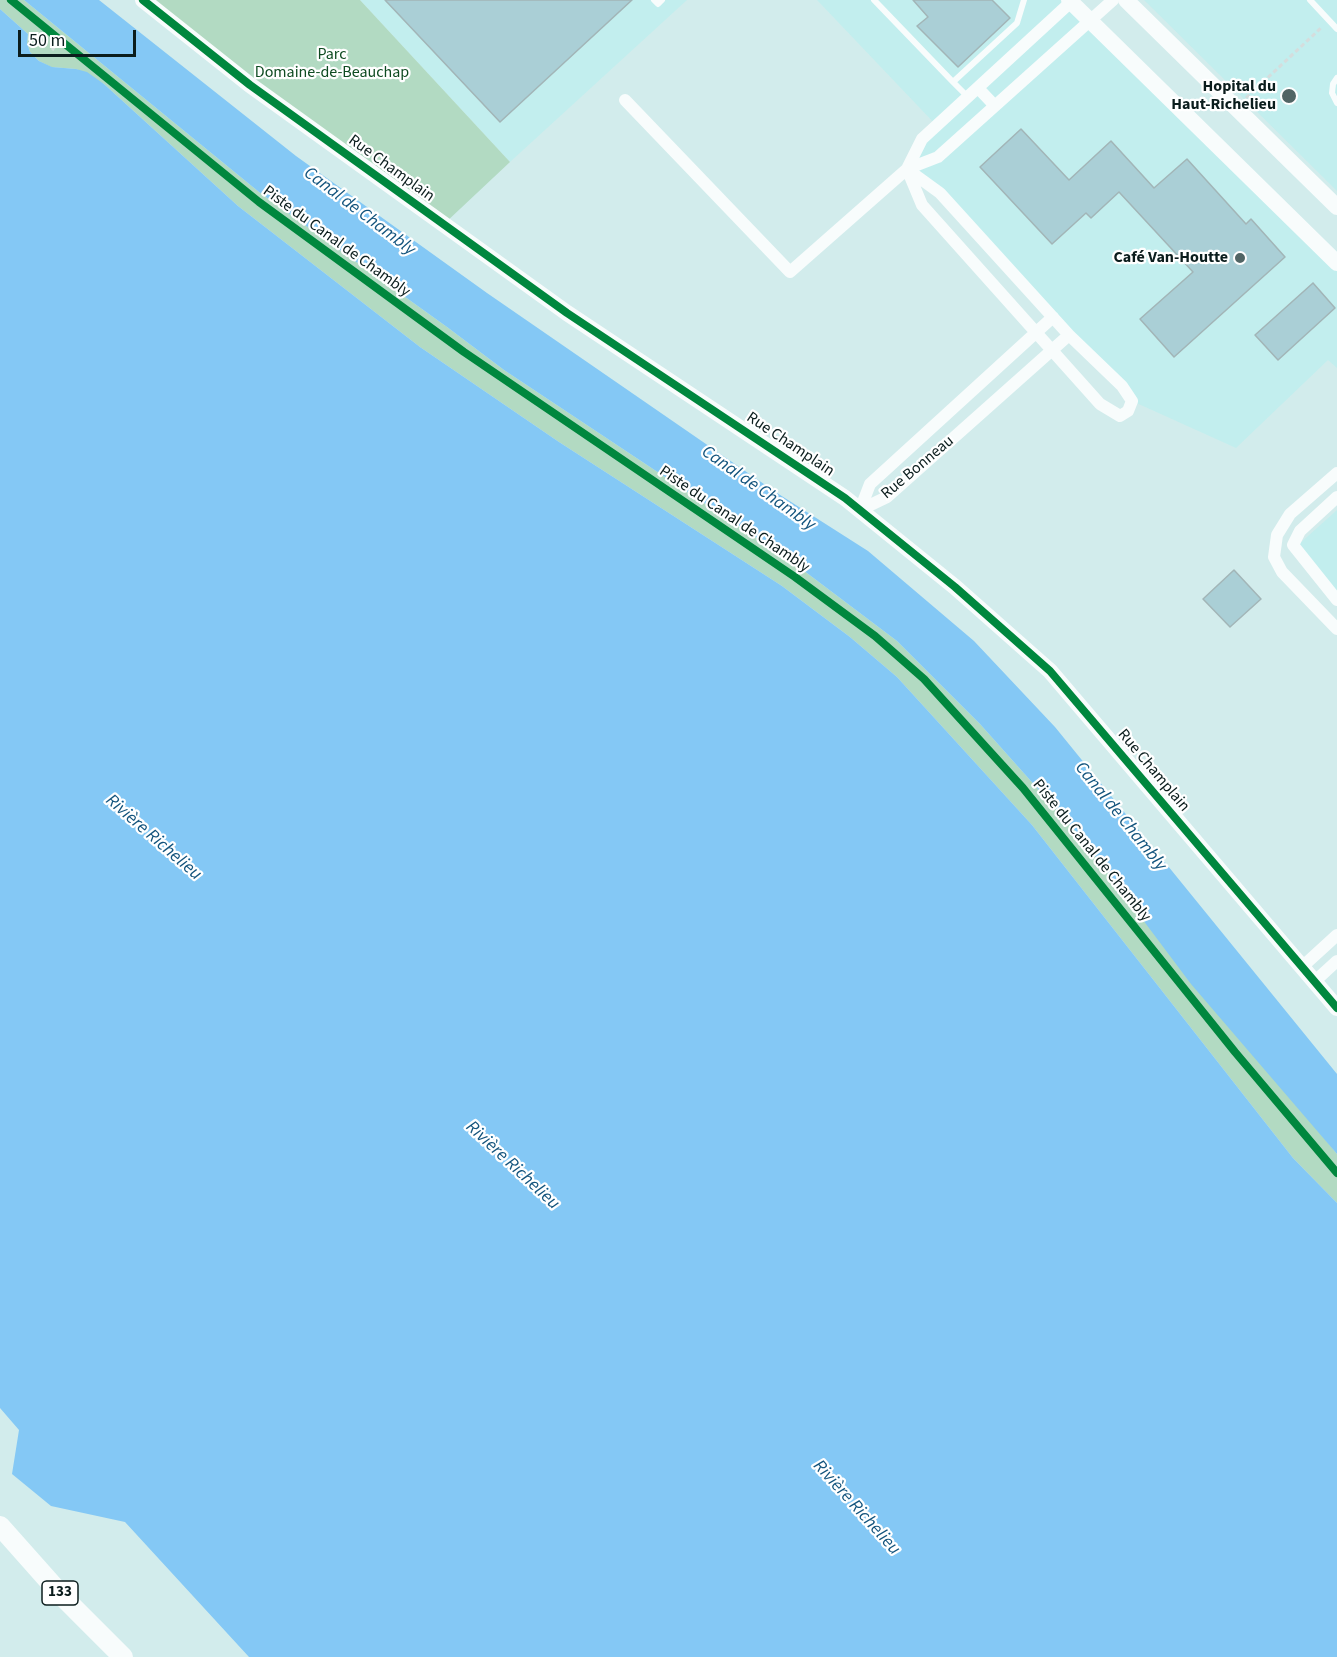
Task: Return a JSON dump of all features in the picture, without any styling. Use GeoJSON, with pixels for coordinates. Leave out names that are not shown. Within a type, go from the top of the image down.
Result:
{"type":"FeatureCollection","features":[{"type":"Feature","properties":{"kind":"main road","name":"133"},"geometry":{"type":"LineString","coordinates":[[0,1526],[52,1585],[123,1657]]}},
{"type":"Feature","properties":{"kind":"street","name":"Rue Champlain"},"geometry":{"type":"LineString","coordinates":[[143,0],[250,85],[567,313],[845,498],[955,587],[1050,672],[1337,1008]]}},
{"type":"Feature","properties":{"kind":"street"},"geometry":{"type":"LineString","coordinates":[[907,169],[938,158],[1113,0]]}},
{"type":"Feature","properties":{"kind":"street"},"geometry":{"type":"LineString","coordinates":[[1126,0],[1337,207]]}},
{"type":"Feature","properties":{"kind":"street"},"geometry":{"type":"LineString","coordinates":[[625,100],[790,272],[907,169],[922,140],[1071,1],[1337,263]]}},
{"type":"Feature","properties":{"kind":"street"},"geometry":{"type":"LineString","coordinates":[[978,88],[995,106]]}},
{"type":"Feature","properties":{"kind":"street"},"geometry":{"type":"LineString","coordinates":[[907,169],[940,193],[1069,335],[1122,386],[1132,401],[1128,411],[1120,416],[1100,404],[922,205],[907,169]]}},
{"type":"Feature","properties":{"kind":"street"},"geometry":{"type":"LineString","coordinates":[[976,266],[992,250]]}},
{"type":"Feature","properties":{"kind":"street","name":"Rue Bonneau"},"geometry":{"type":"LineString","coordinates":[[860,510],[870,484],[1053,317]]}},
{"type":"Feature","properties":{"kind":"street","name":"Rue Bonneau"},"geometry":{"type":"LineString","coordinates":[[860,510],[887,497],[1069,335]]}},
{"type":"Feature","properties":{"kind":"street"},"geometry":{"type":"LineString","coordinates":[[1337,473],[1290,514],[1277,535],[1274,557],[1282,572],[1337,629]]}},
{"type":"Feature","properties":{"kind":"street"},"geometry":{"type":"LineString","coordinates":[[1274,557],[1293,545],[1300,531],[1337,497]]}},
{"type":"Feature","properties":{"kind":"street"},"geometry":{"type":"LineString","coordinates":[[1293,545],[1335,598],[1319,609]]}},
{"type":"Feature","properties":{"kind":"street"},"geometry":{"type":"LineString","coordinates":[[1302,967],[1337,935]]}},
{"type":"Feature","properties":{"kind":"street"},"geometry":{"type":"LineString","coordinates":[[1314,981],[1337,961]]}},
{"type":"Feature","properties":{"kind":"lane"},"geometry":{"type":"LineString","coordinates":[[654,0],[658,4],[662,0]]}},
{"type":"Feature","properties":{"kind":"lane"},"geometry":{"type":"LineString","coordinates":[[874,0],[968,97]]}},
{"type":"Feature","properties":{"kind":"lane"},"geometry":{"type":"LineString","coordinates":[[953,82],[1017,23],[1024,0]]}},
{"type":"Feature","properties":{"kind":"lane"},"geometry":{"type":"LineString","coordinates":[[1310,0],[1337,29]]}},
{"type":"Feature","properties":{"kind":"lane"},"geometry":{"type":"LineString","coordinates":[[1337,78],[1333,84],[1332,93],[1337,103]]}},
{"type":"Feature","properties":{"kind":"path"},"geometry":{"type":"LineString","coordinates":[[1236,108],[1329,20]]}},
{"type":"Feature","properties":{"kind":"path"},"geometry":{"type":"LineString","coordinates":[[52,50],[57,38],[68,47]]}},
{"type":"Feature","properties":{"kind":"shaded area"},"geometry":{"type":"Polygon","coordinates":[[[360,0],[687,0],[510,162],[360,0]]]}},
{"type":"Feature","properties":{"kind":"shaded area"},"geometry":{"type":"Polygon","coordinates":[[[817,0],[1069,0],[1337,264],[1337,368],[1328,360],[1236,448],[1132,401],[940,193],[907,169],[937,126],[817,0]]]}},
{"type":"Feature","properties":{"kind":"shaded area","name":"Hopital du Haut-Richelieu"},"geometry":{"type":"Polygon","coordinates":[[[1144,0],[1337,0],[1337,191],[1144,0]]]}},
{"type":"Feature","properties":{"kind":"shaded area"},"geometry":{"type":"Polygon","coordinates":[[[1337,510],[1337,595],[1298,545],[1337,510]]]}},
{"type":"Feature","properties":{"kind":"green space"},"geometry":{"type":"Polygon","coordinates":[[[0,0],[24,0],[259,192],[504,370],[787,558],[897,641],[980,724],[1080,836],[1337,1154],[1337,1203],[1293,1158],[1032,825],[897,677],[850,637],[782,586],[559,442],[420,347],[238,206],[104,84],[76,69],[51,67],[39,61],[30,52],[27,43],[28,34],[0,9],[0,0]]]}},
{"type":"Feature","properties":{"kind":"green space","name":"Parc Domaine-de-Beauchap"},"geometry":{"type":"Polygon","coordinates":[[[143,0],[360,0],[510,162],[444,224],[143,0]]]}},
{"type":"Feature","properties":{"kind":"water","name":"Canal de Chambly"},"geometry":{"type":"Polygon","coordinates":[[[24,0],[99,0],[296,156],[487,293],[777,493],[868,551],[974,641],[1055,727],[1337,1074],[1337,1154],[1191,984],[1080,836],[980,724],[897,641],[787,558],[504,370],[259,192],[24,0]]]}},
{"type":"Feature","properties":{"kind":"water","name":"Rivière Richelieu"},"geometry":{"type":"Polygon","coordinates":[[[0,9],[28,34],[27,43],[30,52],[39,61],[52,67],[87,72],[104,84],[238,206],[420,347],[559,442],[782,586],[850,637],[897,677],[1032,825],[1293,1158],[1337,1203],[1337,1657],[249,1657],[125,1522],[51,1506],[12,1474],[19,1430],[0,1408],[0,9]]]}},
{"type":"Feature","properties":{"kind":"building"},"geometry":{"type":"Polygon","coordinates":[[[385,0],[632,0],[500,122],[385,0]]]}},
{"type":"Feature","properties":{"kind":"building"},"geometry":{"type":"Polygon","coordinates":[[[913,0],[992,0],[1010,18],[958,67],[917,26],[928,17],[913,0]]]}},
{"type":"Feature","properties":{"kind":"building"},"geometry":{"type":"Polygon","coordinates":[[[1021,129],[1069,180],[1111,141],[1154,188],[1187,159],[1246,224],[1251,219],[1285,257],[1174,357],[1140,319],[1193,272],[1119,192],[1091,218],[1086,213],[1052,244],[980,167],[1021,129]]]}},
{"type":"Feature","properties":{"kind":"building"},"geometry":{"type":"Polygon","coordinates":[[[1313,283],[1335,308],[1278,360],[1255,335],[1313,283]]]}},
{"type":"Feature","properties":{"kind":"building"},"geometry":{"type":"Polygon","coordinates":[[[1234,570],[1261,599],[1230,627],[1203,599],[1234,570]]]}},
{"type":"Feature","properties":{"kind":"cycle path","name":"Piste du Canal de Chambly"},"geometry":{"type":"LineString","coordinates":[[11,0],[259,202],[464,352],[795,577],[875,636],[924,679],[1023,788],[1235,1052],[1337,1173]]}},
{"type":"Feature","properties":{"kind":"cycle path"},"geometry":{"type":"LineString","coordinates":[[143,0],[250,85],[567,313],[845,498],[955,587],[1050,671],[1337,1008]]}},
{"type":"Feature","properties":{"kind":"place","name":"Hopital du Haut-Richelieu"},"geometry":{"type":"Point","coordinates":[1289,96]}},
{"type":"Feature","properties":{"kind":"place","name":"Café Van-Houtte"},"geometry":{"type":"Point","coordinates":[1240,258]}}]}
